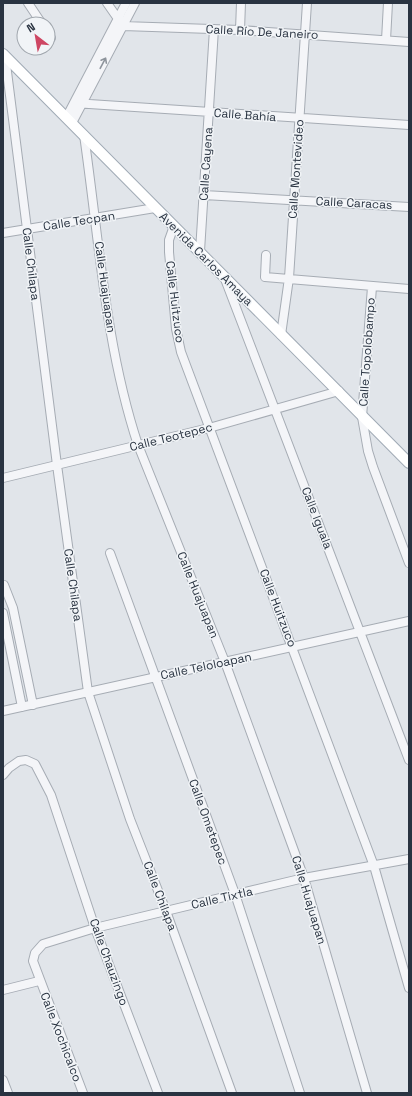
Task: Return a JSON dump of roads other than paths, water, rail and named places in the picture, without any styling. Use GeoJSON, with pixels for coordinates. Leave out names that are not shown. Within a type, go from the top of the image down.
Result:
{"type":"FeatureCollection","features":[{"type":"Feature","properties":{"kind":"main road","name":"Avenida Carlos Amaya"},"geometry":{"type":"LineString","coordinates":[[4,55],[409,463]]}},
{"type":"Feature","properties":{"kind":"street"},"geometry":{"type":"LineString","coordinates":[[28,3],[37,16]]}},
{"type":"Feature","properties":{"kind":"street"},"geometry":{"type":"LineString","coordinates":[[107,3],[120,23]]}},
{"type":"Feature","properties":{"kind":"street"},"geometry":{"type":"LineString","coordinates":[[120,23],[126,3]]}},
{"type":"Feature","properties":{"kind":"street"},"geometry":{"type":"LineString","coordinates":[[69,120],[120,23],[135,3]]}},
{"type":"Feature","properties":{"kind":"street"},"geometry":{"type":"LineString","coordinates":[[240,30],[241,3]]}},
{"type":"Feature","properties":{"kind":"street","name":"Calle Montevideo"},"geometry":{"type":"LineString","coordinates":[[281,335],[289,278],[306,3]]}},
{"type":"Feature","properties":{"kind":"street"},"geometry":{"type":"LineString","coordinates":[[386,40],[388,3]]}},
{"type":"Feature","properties":{"kind":"street","name":"Calle Río De Janeiro"},"geometry":{"type":"LineString","coordinates":[[120,23],[409,42]]}},
{"type":"Feature","properties":{"kind":"street","name":"Calle Cayena"},"geometry":{"type":"LineString","coordinates":[[200,251],[210,112],[214,29]]}},
{"type":"Feature","properties":{"kind":"street","name":"Calle Chilapa"},"geometry":{"type":"LineString","coordinates":[[4,55],[56,465],[88,692],[123,799],[166,911],[232,1093]]}},
{"type":"Feature","properties":{"kind":"street","name":"Calle Bahía"},"geometry":{"type":"LineString","coordinates":[[78,103],[300,119],[409,125]]}},
{"type":"Feature","properties":{"kind":"street","name":"Calle Huajuapan"},"geometry":{"type":"LineString","coordinates":[[84,135],[113,348],[123,392],[138,445],[225,662],[304,878],[367,1093]]}},
{"type":"Feature","properties":{"kind":"street","name":"Calle Caracas"},"geometry":{"type":"LineString","coordinates":[[204,195],[409,206]]}},
{"type":"Feature","properties":{"kind":"street","name":"Calle Tecpan"},"geometry":{"type":"LineString","coordinates":[[3,233],[155,208]]}},
{"type":"Feature","properties":{"kind":"street","name":"Calle Huitzuco"},"geometry":{"type":"LineString","coordinates":[[174,226],[169,240],[169,252],[176,329],[182,352],[209,428],[293,647],[374,866],[409,988]]}},
{"type":"Feature","properties":{"kind":"street"},"geometry":{"type":"LineString","coordinates":[[266,255],[264,276],[372,287],[409,288]]}},
{"type":"Feature","properties":{"kind":"street","name":"Calle Iguala"},"geometry":{"type":"LineString","coordinates":[[224,276],[409,760]]}},
{"type":"Feature","properties":{"kind":"street","name":"Calle Topolobampo"},"geometry":{"type":"LineString","coordinates":[[372,287],[362,417],[372,462],[409,563]]}},
{"type":"Feature","properties":{"kind":"street","name":"Calle Teotepec"},"geometry":{"type":"LineString","coordinates":[[3,478],[209,428],[339,391]]}},
{"type":"Feature","properties":{"kind":"street","name":"Calle Ometepec"},"geometry":{"type":"LineString","coordinates":[[110,553],[235,894],[300,1093]]}},
{"type":"Feature","properties":{"kind":"street"},"geometry":{"type":"LineString","coordinates":[[3,585],[12,608],[33,705]]}},
{"type":"Feature","properties":{"kind":"street"},"geometry":{"type":"LineString","coordinates":[[3,613],[22,707]]}},
{"type":"Feature","properties":{"kind":"street","name":"Calle Teloloapan"},"geometry":{"type":"LineString","coordinates":[[3,711],[409,621]]}},
{"type":"Feature","properties":{"kind":"street","name":"Calle Chauzingo"},"geometry":{"type":"LineString","coordinates":[[3,775],[9,768],[19,761],[26,760],[35,764],[51,795],[95,928],[158,1093]]}},
{"type":"Feature","properties":{"kind":"street","name":"Calle Tixtla"},"geometry":{"type":"LineString","coordinates":[[39,981],[33,961],[35,953],[40,947],[49,942],[95,928],[304,878],[409,859]]}},
{"type":"Feature","properties":{"kind":"street"},"geometry":{"type":"LineString","coordinates":[[3,990],[39,981]]}},
{"type":"Feature","properties":{"kind":"street","name":"Calle Xochicalco"},"geometry":{"type":"LineString","coordinates":[[39,981],[83,1093]]}},
{"type":"Feature","properties":{"kind":"street"},"geometry":{"type":"LineString","coordinates":[[3,1080],[8,1093]]}}]}
